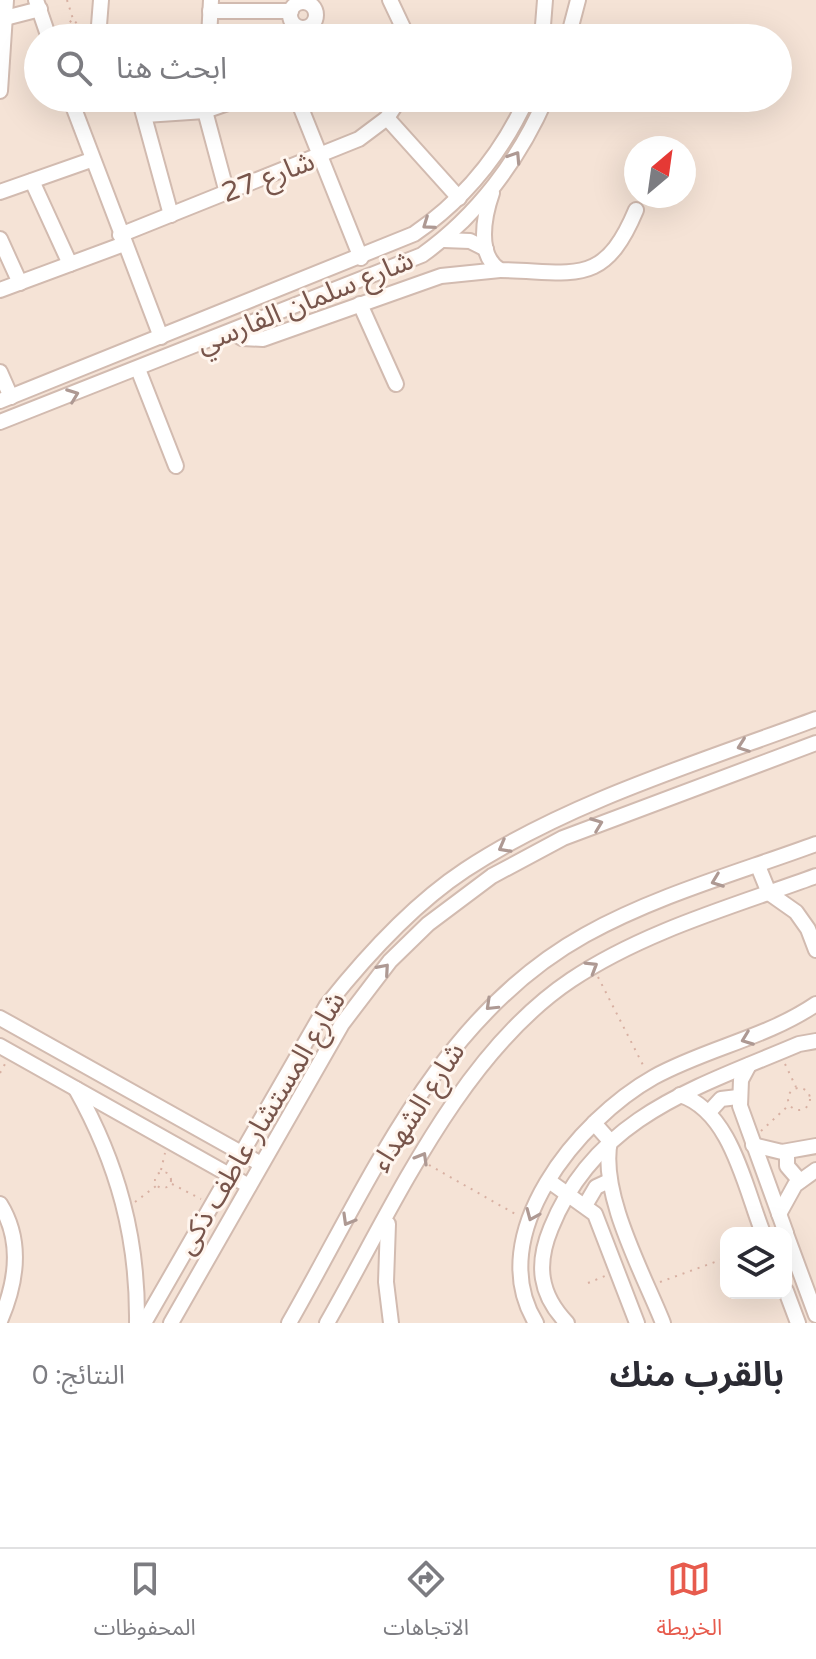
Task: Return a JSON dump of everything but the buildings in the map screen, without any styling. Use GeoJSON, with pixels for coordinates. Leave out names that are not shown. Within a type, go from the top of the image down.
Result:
{"type":"FeatureCollection","features":[{"type":"Feature","properties":{"kind":"street"},"geometry":{"type":"LineString","coordinates":[[0,91],[6,0]]}},
{"type":"Feature","properties":{"kind":"street"},"geometry":{"type":"LineString","coordinates":[[99,24],[101,0]]}},
{"type":"Feature","properties":{"kind":"street"},"geometry":{"type":"LineString","coordinates":[[311,24],[326,0]]}},
{"type":"Feature","properties":{"kind":"street"},"geometry":{"type":"LineString","coordinates":[[390,0],[401,24]]}},
{"type":"Feature","properties":{"kind":"street"},"geometry":{"type":"LineString","coordinates":[[543,24],[545,0]]}},
{"type":"Feature","properties":{"kind":"street"},"geometry":{"type":"LineString","coordinates":[[572,24],[578,0]]}},
{"type":"Feature","properties":{"kind":"street"},"geometry":{"type":"LineString","coordinates":[[297,24],[291,20],[291,11],[296,4],[307,1],[315,10],[309,24]]}},
{"type":"Feature","properties":{"kind":"street"},"geometry":{"type":"LineString","coordinates":[[5,18],[38,5],[44,24]]}},
{"type":"Feature","properties":{"kind":"street"},"geometry":{"type":"LineString","coordinates":[[210,5],[291,11]]}},
{"type":"Feature","properties":{"kind":"street"},"geometry":{"type":"LineString","coordinates":[[75,112],[161,337]]}},
{"type":"Feature","properties":{"kind":"street"},"geometry":{"type":"LineString","coordinates":[[144,112],[171,215]]}},
{"type":"Feature","properties":{"kind":"street"},"geometry":{"type":"LineString","coordinates":[[145,115],[163,112]]}},
{"type":"Feature","properties":{"kind":"street"},"geometry":{"type":"LineString","coordinates":[[208,112],[227,193]]}},
{"type":"Feature","properties":{"kind":"street"},"geometry":{"type":"LineString","coordinates":[[302,112],[361,258]]}},
{"type":"Feature","properties":{"kind":"street","name":"شارع 27"},"geometry":{"type":"LineString","coordinates":[[0,290],[70,264],[171,215],[320,157],[359,139],[391,112]]}},
{"type":"Feature","properties":{"kind":"street","name":"شارع سلمان الفارسي"},"geometry":{"type":"LineString","coordinates":[[6,399],[414,234],[459,198],[500,150],[520,112]]}},
{"type":"Feature","properties":{"kind":"street","name":"شارع سلمان الفارسي"},"geometry":{"type":"LineString","coordinates":[[0,422],[398,267],[444,240],[494,186],[531,131],[540,112]]}},
{"type":"Feature","properties":{"kind":"street"},"geometry":{"type":"LineString","coordinates":[[387,118],[459,198]]}},
{"type":"Feature","properties":{"kind":"street"},"geometry":{"type":"LineString","coordinates":[[0,192],[91,160]]}},
{"type":"Feature","properties":{"kind":"street"},"geometry":{"type":"LineString","coordinates":[[32,181],[70,264]]}},
{"type":"Feature","properties":{"kind":"street"},"geometry":{"type":"LineString","coordinates":[[494,186],[486,217],[486,249],[493,265],[500,270]]}},
{"type":"Feature","properties":{"kind":"street"},"geometry":{"type":"LineString","coordinates":[[232,332],[242,338],[263,339],[441,276],[500,270],[578,271],[594,267],[620,247],[636,210]]}},
{"type":"Feature","properties":{"kind":"street"},"geometry":{"type":"LineString","coordinates":[[0,239],[20,283]]}},
{"type":"Feature","properties":{"kind":"street"},"geometry":{"type":"LineString","coordinates":[[444,240],[470,241],[486,249]]}},
{"type":"Feature","properties":{"kind":"street"},"geometry":{"type":"LineString","coordinates":[[360,304],[396,384]]}},
{"type":"Feature","properties":{"kind":"street"},"geometry":{"type":"LineString","coordinates":[[138,369],[176,466]]}},
{"type":"Feature","properties":{"kind":"street"},"geometry":{"type":"LineString","coordinates":[[0,372],[6,399]]}},
{"type":"Feature","properties":{"kind":"street","name":"شارع المستشار عاطف ذكى"},"geometry":{"type":"LineString","coordinates":[[144,1323],[327,1005],[364,958],[463,872],[503,847],[580,810],[816,719]]}},
{"type":"Feature","properties":{"kind":"street","name":"شارع المستشار عاطف ذكى"},"geometry":{"type":"LineString","coordinates":[[171,1323],[342,1024],[373,981],[418,933],[470,891],[514,862],[563,838],[816,743]]}},
{"type":"Feature","properties":{"kind":"street","name":"شارع الشهداء"},"geometry":{"type":"LineString","coordinates":[[289,1323],[428,1081],[482,1014],[531,970],[585,935],[624,916],[816,844]]}},
{"type":"Feature","properties":{"kind":"street"},"geometry":{"type":"LineString","coordinates":[[758,866],[769,893],[803,920],[816,950]]}},
{"type":"Feature","properties":{"kind":"street","name":"شارع الشهداء"},"geometry":{"type":"LineString","coordinates":[[327,1323],[461,1091],[493,1049],[530,1012],[593,967],[653,937],[816,876]]}},
{"type":"Feature","properties":{"kind":"street"},"geometry":{"type":"LineString","coordinates":[[536,1323],[525,1302],[519,1275],[519,1257],[528,1222],[549,1181],[594,1123],[650,1079],[781,1027],[815,1006]]}},
{"type":"Feature","properties":{"kind":"street"},"geometry":{"type":"LineString","coordinates":[[0,1018],[261,1164]]}},
{"type":"Feature","properties":{"kind":"street"},"geometry":{"type":"LineString","coordinates":[[567,1323],[549,1300],[541,1271],[549,1232],[569,1194],[610,1141],[653,1108],[779,1052],[816,1041]]}},
{"type":"Feature","properties":{"kind":"street"},"geometry":{"type":"LineString","coordinates":[[0,1046],[249,1186]]}},
{"type":"Feature","properties":{"kind":"street"},"geometry":{"type":"LineString","coordinates":[[749,1065],[741,1080],[738,1097],[784,1227]]}},
{"type":"Feature","properties":{"kind":"street"},"geometry":{"type":"LineString","coordinates":[[76,1089],[97,1127],[126,1208],[134,1251],[137,1323]]}},
{"type":"Feature","properties":{"kind":"street"},"geometry":{"type":"LineString","coordinates":[[680,1095],[710,1111],[721,1125],[761,1227]]}},
{"type":"Feature","properties":{"kind":"street"},"geometry":{"type":"LineString","coordinates":[[710,1111],[721,1099],[738,1097]]}},
{"type":"Feature","properties":{"kind":"street"},"geometry":{"type":"LineString","coordinates":[[269,1102],[290,1114]]}},
{"type":"Feature","properties":{"kind":"street"},"geometry":{"type":"LineString","coordinates":[[594,1123],[610,1141],[609,1181],[663,1323]]}},
{"type":"Feature","properties":{"kind":"street"},"geometry":{"type":"LineString","coordinates":[[173,1143],[191,1125]]}},
{"type":"Feature","properties":{"kind":"street"},"geometry":{"type":"LineString","coordinates":[[752,1142],[787,1152],[816,1146]]}},
{"type":"Feature","properties":{"kind":"street"},"geometry":{"type":"LineString","coordinates":[[787,1152],[787,1166],[800,1181]]}},
{"type":"Feature","properties":{"kind":"street"},"geometry":{"type":"LineString","coordinates":[[779,1214],[800,1181],[816,1170]]}},
{"type":"Feature","properties":{"kind":"street"},"geometry":{"type":"LineString","coordinates":[[549,1181],[586,1204],[598,1220],[637,1323]]}},
{"type":"Feature","properties":{"kind":"street"},"geometry":{"type":"LineString","coordinates":[[586,1204],[591,1192],[609,1181]]}},
{"type":"Feature","properties":{"kind":"street"},"geometry":{"type":"LineString","coordinates":[[211,1204],[231,1216]]}},
{"type":"Feature","properties":{"kind":"street"},"geometry":{"type":"LineString","coordinates":[[0,1321],[15,1269],[13,1238],[1,1207]]}},
{"type":"Feature","properties":{"kind":"street"},"geometry":{"type":"LineString","coordinates":[[389,1216],[385,1260],[391,1323]]}},
{"type":"Feature","properties":{"kind":"street"},"geometry":{"type":"LineString","coordinates":[[792,1246],[811,1288],[816,1315]]}},
{"type":"Feature","properties":{"kind":"street"},"geometry":{"type":"LineString","coordinates":[[789,1299],[798,1323]]}},
{"type":"Feature","properties":{"kind":"path"},"geometry":{"type":"LineString","coordinates":[[67,0],[72,2],[73,19],[77,24]]}},
{"type":"Feature","properties":{"kind":"path"},"geometry":{"type":"LineString","coordinates":[[593,967],[650,1079]]}},
{"type":"Feature","properties":{"kind":"path"},"geometry":{"type":"LineString","coordinates":[[779,1052],[796,1088],[807,1092],[809,1104],[799,1110],[789,1104]]}},
{"type":"Feature","properties":{"kind":"path"},"geometry":{"type":"LineString","coordinates":[[752,1142],[789,1104],[789,1095],[796,1088]]}},
{"type":"Feature","properties":{"kind":"path"},"geometry":{"type":"LineString","coordinates":[[157,1186],[155,1176],[173,1143]]}},
{"type":"Feature","properties":{"kind":"path"},"geometry":{"type":"LineString","coordinates":[[421,1160],[528,1222]]}},
{"type":"Feature","properties":{"kind":"path"},"geometry":{"type":"LineString","coordinates":[[160,1171],[168,1173],[170,1183]]}},
{"type":"Feature","properties":{"kind":"path"},"geometry":{"type":"LineString","coordinates":[[157,1186],[164,1188],[170,1183]]}},
{"type":"Feature","properties":{"kind":"path"},"geometry":{"type":"LineString","coordinates":[[170,1183],[211,1204]]}},
{"type":"Feature","properties":{"kind":"path"},"geometry":{"type":"LineString","coordinates":[[126,1208],[157,1186]]}},
{"type":"Feature","properties":{"kind":"path"},"geometry":{"type":"LineString","coordinates":[[649,1286],[720,1260]]}},
{"type":"Feature","properties":{"kind":"path"},"geometry":{"type":"LineString","coordinates":[[588,1283],[617,1271]]}},
{"type":"Feature","properties":{"kind":"shaded area"},"geometry":{"type":"Polygon","coordinates":[[[0,0],[816,0],[816,1323],[0,1323],[0,0]]]}}]}
